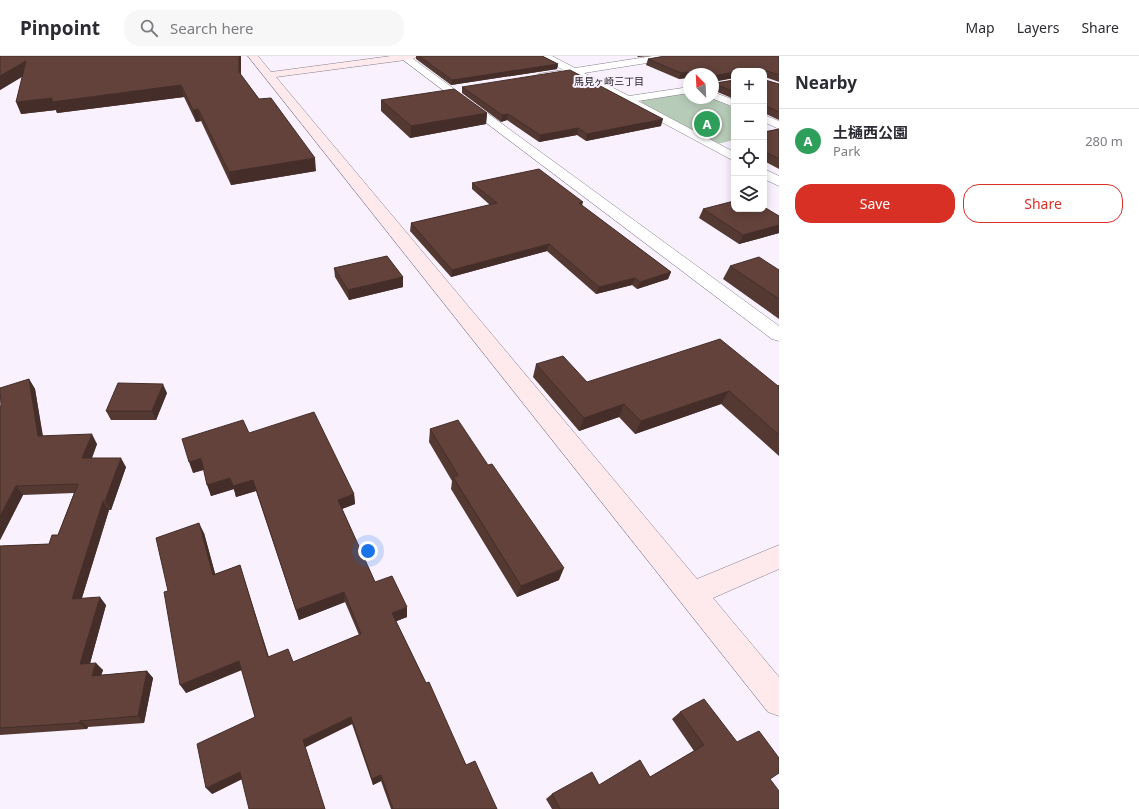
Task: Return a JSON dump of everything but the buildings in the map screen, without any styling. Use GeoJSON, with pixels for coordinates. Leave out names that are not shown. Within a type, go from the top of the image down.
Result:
{"type":"FeatureCollection","features":[{"type":"Feature","properties":{"kind":"street"},"geometry":{"type":"LineString","coordinates":[[253,56],[779,702]]}},
{"type":"Feature","properties":{"kind":"street"},"geometry":{"type":"LineString","coordinates":[[269,75],[407,56],[450,90],[779,336]]}},
{"type":"Feature","properties":{"kind":"street"},"geometry":{"type":"LineString","coordinates":[[545,56],[731,155]]}},
{"type":"Feature","properties":{"kind":"street"},"geometry":{"type":"LineString","coordinates":[[535,77],[672,56]]}},
{"type":"Feature","properties":{"kind":"street"},"geometry":{"type":"LineString","coordinates":[[450,90],[466,88]]}},
{"type":"Feature","properties":{"kind":"street"},"geometry":{"type":"LineString","coordinates":[[627,100],[683,91]]}},
{"type":"Feature","properties":{"kind":"street"},"geometry":{"type":"LineString","coordinates":[[719,98],[731,103]]}},
{"type":"Feature","properties":{"kind":"street"},"geometry":{"type":"LineString","coordinates":[[767,119],[779,125]]}},
{"type":"Feature","properties":{"kind":"street"},"geometry":{"type":"LineString","coordinates":[[767,176],[779,182]]}},
{"type":"Feature","properties":{"kind":"street"},"geometry":{"type":"LineString","coordinates":[[692,594],[779,557]]}},
{"type":"Feature","properties":{"kind":"green space"},"geometry":{"type":"Polygon","coordinates":[[[683,92],[683,104],[719,104],[719,101],[731,107],[731,141],[717,144],[641,103],[642,99],[683,92]]]}},
{"type":"Feature","properties":{"kind":"place","name":"土樋西公園"},"geometry":{"type":"Point","coordinates":[707,124]}},
{"type":"Feature","properties":{"kind":"district","name":"馬見ヶ崎三丁目"},"geometry":{"type":"Point","coordinates":[609,81]}}]}
